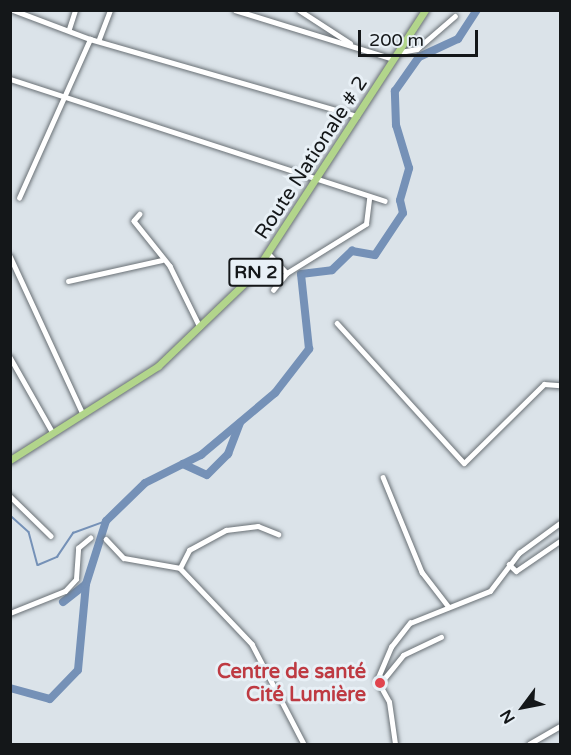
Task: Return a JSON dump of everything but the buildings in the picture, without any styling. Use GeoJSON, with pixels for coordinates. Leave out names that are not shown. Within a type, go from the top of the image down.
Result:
{"type":"FeatureCollection","features":[{"type":"Feature","properties":{"kind":"main road","name":"Route Nationale # 2"},"geometry":{"type":"LineString","coordinates":[[10,460],[84,416],[201,329],[269,254],[320,179],[425,10]]}},
{"type":"Feature","properties":{"kind":"street"},"geometry":{"type":"LineString","coordinates":[[13,10],[69,29],[90,39],[99,39],[359,117]]}},
{"type":"Feature","properties":{"kind":"street"},"geometry":{"type":"LineString","coordinates":[[69,29],[75,10]]}},
{"type":"Feature","properties":{"kind":"street"},"geometry":{"type":"LineString","coordinates":[[99,39],[110,10]]}},
{"type":"Feature","properties":{"kind":"street"},"geometry":{"type":"LineString","coordinates":[[235,10],[395,59]]}},
{"type":"Feature","properties":{"kind":"street"},"geometry":{"type":"LineString","coordinates":[[299,10],[352,44]]}},
{"type":"Feature","properties":{"kind":"street"},"geometry":{"type":"LineString","coordinates":[[400,52],[417,49],[455,16]]}},
{"type":"Feature","properties":{"kind":"street"},"geometry":{"type":"LineString","coordinates":[[19,198],[66,98],[90,39]]}},
{"type":"Feature","properties":{"kind":"street"},"geometry":{"type":"LineString","coordinates":[[10,79],[320,179],[369,198],[385,201]]}},
{"type":"Feature","properties":{"kind":"street"},"geometry":{"type":"LineString","coordinates":[[273,290],[287,273],[366,224],[369,198]]}},
{"type":"Feature","properties":{"kind":"street"},"geometry":{"type":"LineString","coordinates":[[140,214],[134,220],[162,260],[170,266],[201,329]]}},
{"type":"Feature","properties":{"kind":"street"},"geometry":{"type":"LineString","coordinates":[[269,254],[287,273]]}},
{"type":"Feature","properties":{"kind":"street"},"geometry":{"type":"LineString","coordinates":[[10,256],[84,416]]}},
{"type":"Feature","properties":{"kind":"street"},"geometry":{"type":"LineString","coordinates":[[68,281],[162,260]]}},
{"type":"Feature","properties":{"kind":"street"},"geometry":{"type":"LineString","coordinates":[[337,323],[465,463],[544,384],[561,385]]}},
{"type":"Feature","properties":{"kind":"street"},"geometry":{"type":"LineString","coordinates":[[10,357],[55,435]]}},
{"type":"Feature","properties":{"kind":"street"},"geometry":{"type":"LineString","coordinates":[[383,477],[422,572],[449,607]]}},
{"type":"Feature","properties":{"kind":"street"},"geometry":{"type":"LineString","coordinates":[[10,496],[51,536]]}},
{"type":"Feature","properties":{"kind":"street"},"geometry":{"type":"LineString","coordinates":[[395,744],[389,702],[379,685],[378,670],[411,623],[490,591],[509,564],[561,524]]}},
{"type":"Feature","properties":{"kind":"street"},"geometry":{"type":"LineString","coordinates":[[180,568],[189,550],[226,530],[258,526],[278,534]]}},
{"type":"Feature","properties":{"kind":"street"},"geometry":{"type":"LineString","coordinates":[[10,613],[66,591],[76,579],[78,548],[90,538]]}},
{"type":"Feature","properties":{"kind":"street"},"geometry":{"type":"LineString","coordinates":[[106,539],[124,558],[180,568],[252,644],[304,744]]}},
{"type":"Feature","properties":{"kind":"street"},"geometry":{"type":"LineString","coordinates":[[509,564],[516,571],[561,541]]}},
{"type":"Feature","properties":{"kind":"street"},"geometry":{"type":"LineString","coordinates":[[379,685],[408,651],[441,638]]}},
{"type":"Feature","properties":{"kind":"street"},"geometry":{"type":"LineString","coordinates":[[529,744],[561,726]]}},
{"type":"Feature","properties":{"kind":"waterway"},"geometry":{"type":"LineString","coordinates":[[10,688],[50,699],[78,670],[86,584],[106,521],[145,483],[201,455],[275,393],[309,349],[301,274],[332,270],[352,251],[375,255],[403,213],[400,200],[409,168],[396,125],[395,91],[419,57],[458,39],[477,10]]}},
{"type":"Feature","properties":{"kind":"waterway"},"geometry":{"type":"LineString","coordinates":[[183,464],[207,475],[228,454],[240,423]]}},
{"type":"Feature","properties":{"kind":"waterway"},"geometry":{"type":"LineString","coordinates":[[10,515],[29,532],[38,565],[57,557],[73,533],[106,521]]}},
{"type":"Feature","properties":{"kind":"waterway"},"geometry":{"type":"LineString","coordinates":[[63,602],[86,584]]}},
{"type":"Feature","properties":{"kind":"place","name":"Centre de santé Cité Lumière"},"geometry":{"type":"Point","coordinates":[380,683]}}]}
